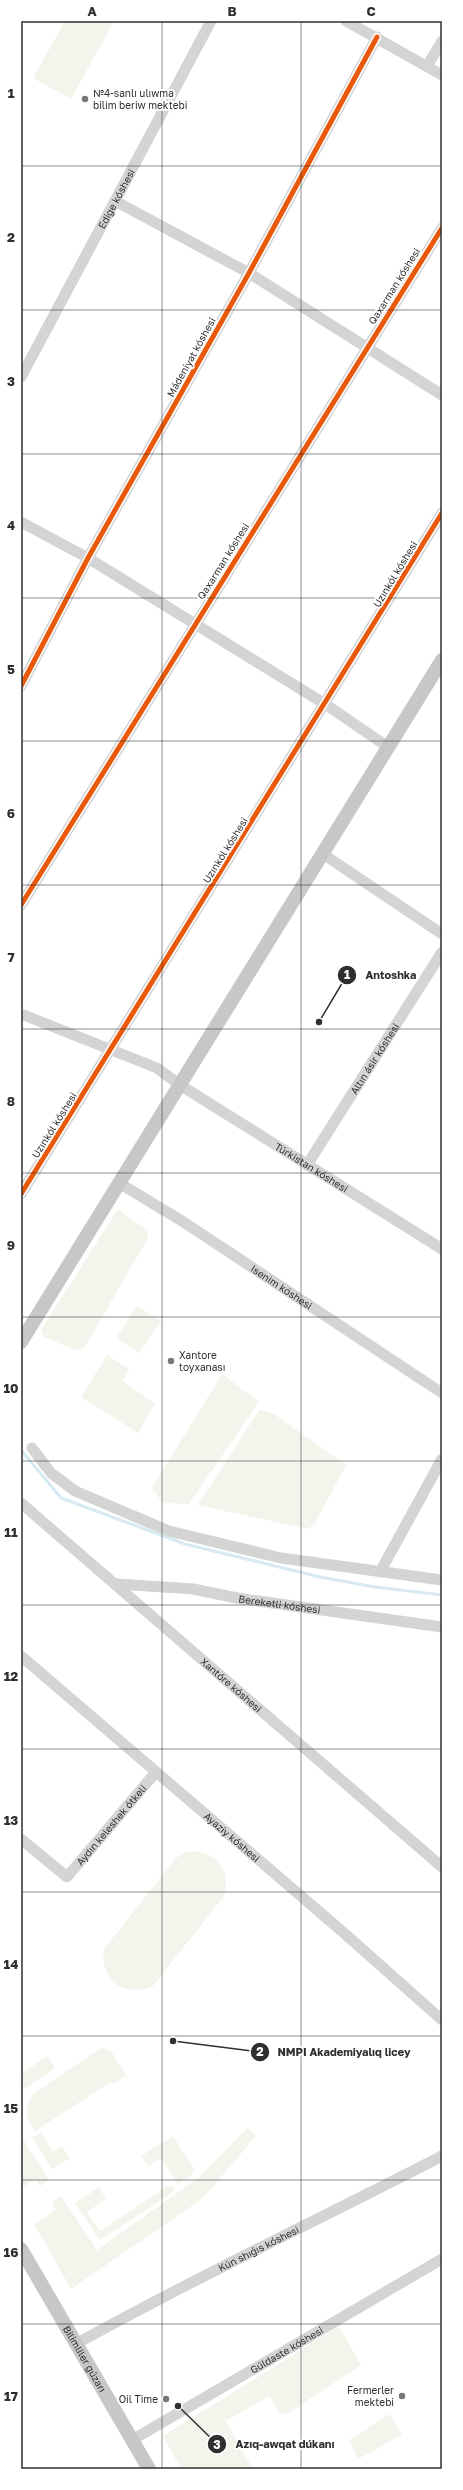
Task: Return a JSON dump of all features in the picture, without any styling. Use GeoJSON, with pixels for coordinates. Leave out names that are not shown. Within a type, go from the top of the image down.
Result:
{"type":"FeatureCollection","features":[{"type":"Feature","properties":{"kind":"main road"},"geometry":{"type":"LineString","coordinates":[[21,1342],[442,660]]}},
{"type":"Feature","properties":{"kind":"main road","name":"Bilimliler gúzarı"},"geometry":{"type":"LineString","coordinates":[[21,2249],[149,2469]]}},
{"type":"Feature","properties":{"kind":"street","name":"Edige kóshesi"},"geometry":{"type":"LineString","coordinates":[[21,377],[211,21]]}},
{"type":"Feature","properties":{"kind":"street"},"geometry":{"type":"LineString","coordinates":[[346,21],[442,75]]}},
{"type":"Feature","properties":{"kind":"street","name":"Mádeniyat kóshesi"},"geometry":{"type":"LineString","coordinates":[[21,686],[88,558],[249,273],[377,38]]}},
{"type":"Feature","properties":{"kind":"street"},"geometry":{"type":"LineString","coordinates":[[427,66],[442,41]]}},
{"type":"Feature","properties":{"kind":"street"},"geometry":{"type":"LineString","coordinates":[[115,201],[249,273],[442,396]]}},
{"type":"Feature","properties":{"kind":"street","name":"Qaxarman kóshesi"},"geometry":{"type":"LineString","coordinates":[[21,905],[194,624],[442,228]]}},
{"type":"Feature","properties":{"kind":"street","name":"Uzınkól kóshesi"},"geometry":{"type":"LineString","coordinates":[[21,1194],[112,1050],[442,513]]}},
{"type":"Feature","properties":{"kind":"street"},"geometry":{"type":"LineString","coordinates":[[21,522],[88,558],[325,704],[388,747]]}},
{"type":"Feature","properties":{"kind":"street"},"geometry":{"type":"LineString","coordinates":[[323,854],[442,934]]}},
{"type":"Feature","properties":{"kind":"street","name":"Altın ásir kóshesi"},"geometry":{"type":"LineString","coordinates":[[307,1165],[442,952]]}},
{"type":"Feature","properties":{"kind":"street","name":"Túrkistan kóshesi"},"geometry":{"type":"LineString","coordinates":[[21,1014],[157,1068],[180,1085],[442,1249]]}},
{"type":"Feature","properties":{"kind":"street","name":"Isenim kóshesi"},"geometry":{"type":"LineString","coordinates":[[119,1183],[182,1221],[442,1393]]}},
{"type":"Feature","properties":{"kind":"street"},"geometry":{"type":"LineString","coordinates":[[32,1448],[51,1473],[75,1491],[168,1531],[281,1558],[442,1580]]}},
{"type":"Feature","properties":{"kind":"street"},"geometry":{"type":"LineString","coordinates":[[380,1572],[442,1459]]}},
{"type":"Feature","properties":{"kind":"street","name":"Xantóre kóshesi"},"geometry":{"type":"LineString","coordinates":[[21,1503],[117,1584],[442,1867]]}},
{"type":"Feature","properties":{"kind":"street","name":"Bereketli kóshesi"},"geometry":{"type":"LineString","coordinates":[[117,1584],[193,1589],[237,1598],[442,1627]]}},
{"type":"Feature","properties":{"kind":"street","name":"Ayaziy kóshesi"},"geometry":{"type":"LineString","coordinates":[[21,1656],[350,1938],[442,2020]]}},
{"type":"Feature","properties":{"kind":"street","name":"Aydın keleshek ótkeli"},"geometry":{"type":"LineString","coordinates":[[21,1839],[67,1877],[156,1772]]}},
{"type":"Feature","properties":{"kind":"street","name":"Kún shıǵıs kóshesi"},"geometry":{"type":"LineString","coordinates":[[76,2344],[184,2285],[250,2255],[442,2156]]}},
{"type":"Feature","properties":{"kind":"street","name":"Gúldaste kóshesi"},"geometry":{"type":"LineString","coordinates":[[132,2440],[442,2259]]}},
{"type":"Feature","properties":{"kind":"shaded area"},"geometry":{"type":"Polygon","coordinates":[[[65,21],[109,21],[113,23],[71,99],[33,78],[65,21]]]}},
{"type":"Feature","properties":{"kind":"shaded area"},"geometry":{"type":"Polygon","coordinates":[[[118,1209],[148,1231],[147,1240],[84,1348],[75,1350],[44,1337],[41,1330],[118,1209]]]}},
{"type":"Feature","properties":{"kind":"shaded area"},"geometry":{"type":"Polygon","coordinates":[[[137,1306],[161,1321],[139,1353],[116,1338],[137,1306]]]}},
{"type":"Feature","properties":{"kind":"shaded area"},"geometry":{"type":"Polygon","coordinates":[[[107,1355],[129,1369],[123,1381],[155,1404],[138,1433],[81,1397],[107,1355]]]}},
{"type":"Feature","properties":{"kind":"shaded area"},"geometry":{"type":"Polygon","coordinates":[[[222,1374],[259,1402],[189,1504],[163,1503],[152,1488],[222,1374]]]}},
{"type":"Feature","properties":{"kind":"shaded area"},"geometry":{"type":"Polygon","coordinates":[[[259,1410],[274,1414],[346,1465],[315,1523],[308,1529],[198,1505],[259,1410]]]}},
{"type":"Feature","properties":{"kind":"shaded area"},"geometry":{"type":"Polygon","coordinates":[[[196,1851],[211,1856],[222,1866],[226,1880],[224,1896],[152,1987],[141,1990],[123,1988],[115,1983],[106,1969],[104,1949],[176,1858],[185,1853],[196,1851]]]}},
{"type":"Feature","properties":{"kind":"shaded area"},"geometry":{"type":"Polygon","coordinates":[[[101,2048],[111,2051],[126,2075],[113,2084],[111,2082],[35,2131],[29,2121],[27,2112],[28,2104],[33,2094],[101,2048]]]}},
{"type":"Feature","properties":{"kind":"shaded area"},"geometry":{"type":"Polygon","coordinates":[[[47,2056],[55,2068],[21,2092],[21,2074],[47,2056]]]}},
{"type":"Feature","properties":{"kind":"shaded area"},"geometry":{"type":"Polygon","coordinates":[[[247,2128],[256,2136],[202,2199],[71,2289],[34,2224],[56,2210],[52,2202],[61,2196],[97,2250],[198,2178],[247,2128]]]}},
{"type":"Feature","properties":{"kind":"shaded area"},"geometry":{"type":"Polygon","coordinates":[[[41,2133],[53,2152],[62,2147],[70,2158],[52,2169],[32,2138],[41,2133]]]}},
{"type":"Feature","properties":{"kind":"shaded area"},"geometry":{"type":"Polygon","coordinates":[[[21,2136],[49,2180],[40,2186],[36,2179],[21,2188],[21,2136]]]}},
{"type":"Feature","properties":{"kind":"shaded area"},"geometry":{"type":"Polygon","coordinates":[[[173,2136],[194,2169],[192,2175],[178,2184],[161,2158],[148,2167],[141,2156],[173,2136]]]}},
{"type":"Feature","properties":{"kind":"shaded area"},"geometry":{"type":"Polygon","coordinates":[[[99,2187],[106,2199],[87,2212],[100,2231],[166,2187],[175,2187],[172,2193],[100,2240],[75,2203],[99,2187]]]}},
{"type":"Feature","properties":{"kind":"shaded area"},"geometry":{"type":"Polygon","coordinates":[[[339,2326],[361,2365],[287,2414],[278,2412],[270,2396],[226,2421],[253,2469],[181,2469],[163,2436],[339,2326]]]}},
{"type":"Feature","properties":{"kind":"shaded area"},"geometry":{"type":"Polygon","coordinates":[[[390,2414],[402,2435],[358,2459],[349,2440],[390,2414]]]}},
{"type":"Feature","properties":{"kind":"waterway"},"geometry":{"type":"LineString","coordinates":[[21,1450],[61,1498],[185,1544],[320,1577],[375,1587],[442,1595]]}},
{"type":"Feature","properties":{"kind":"cycle path"},"geometry":{"type":"LineString","coordinates":[[21,686],[88,558],[249,273],[377,37]]}},
{"type":"Feature","properties":{"kind":"cycle path"},"geometry":{"type":"LineString","coordinates":[[21,905],[442,228]]}},
{"type":"Feature","properties":{"kind":"cycle path"},"geometry":{"type":"LineString","coordinates":[[21,1194],[442,513]]}},
{"type":"Feature","properties":{"kind":"place","name":"№4-sanlı ulıwma bilim beriw mektebi"},"geometry":{"type":"Point","coordinates":[85,99]}},
{"type":"Feature","properties":{"kind":"place","name":"Antoshka"},"geometry":{"type":"Point","coordinates":[319,1022]}},
{"type":"Feature","properties":{"kind":"place","name":"Xantore toyxanası"},"geometry":{"type":"Point","coordinates":[171,1361]}},
{"type":"Feature","properties":{"kind":"place","name":"NMPI Akademiyalıq licey"},"geometry":{"type":"Point","coordinates":[173,2041]}},
{"type":"Feature","properties":{"kind":"place","name":"Fermerler mektebi"},"geometry":{"type":"Point","coordinates":[402,2396]}},
{"type":"Feature","properties":{"kind":"place","name":"Oil Time"},"geometry":{"type":"Point","coordinates":[166,2399]}},
{"type":"Feature","properties":{"kind":"place","name":"Azıq-awqat dúkanı"},"geometry":{"type":"Point","coordinates":[178,2406]}}]}
